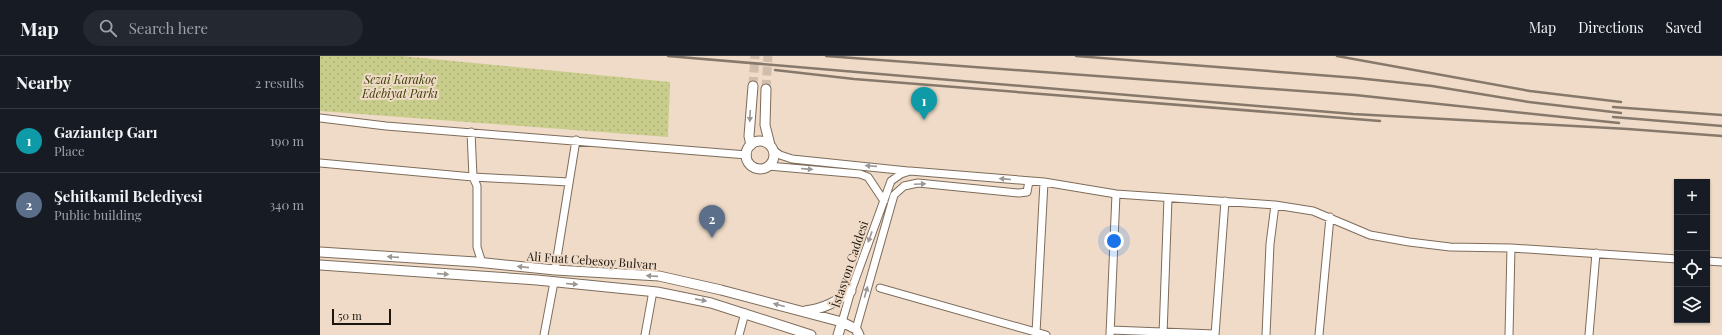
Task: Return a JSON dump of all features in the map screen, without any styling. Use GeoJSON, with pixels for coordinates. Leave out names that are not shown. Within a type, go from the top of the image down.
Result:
{"type":"FeatureCollection","features":[{"type":"Feature","properties":{"kind":"street"},"geometry":{"type":"LineString","coordinates":[[753,86],[749,136],[751,145],[747,155],[748,162],[755,168],[760,169],[768,166],[860,174],[868,177],[884,201]]}},
{"type":"Feature","properties":{"kind":"street"},"geometry":{"type":"LineString","coordinates":[[766,89],[765,125],[774,159],[768,166]]}},
{"type":"Feature","properties":{"kind":"street"},"geometry":{"type":"LineString","coordinates":[[320,118],[386,126],[576,140],[747,155]]}},
{"type":"Feature","properties":{"kind":"street"},"geometry":{"type":"LineString","coordinates":[[471,132],[473,177],[477,186],[477,247],[482,263]]}},
{"type":"Feature","properties":{"kind":"street"},"geometry":{"type":"LineString","coordinates":[[555,270],[576,140]]}},
{"type":"Feature","properties":{"kind":"street"},"geometry":{"type":"LineString","coordinates":[[751,145],[759,141],[772,147],[780,155],[792,159],[910,171],[1044,182],[1116,194],[1275,205],[1313,211],[1370,235],[1409,242],[1450,247],[1511,248],[1674,258]]}},
{"type":"Feature","properties":{"kind":"street"},"geometry":{"type":"LineString","coordinates":[[320,163],[473,177],[569,182]]}},
{"type":"Feature","properties":{"kind":"street","name":"İstasyon Caddesi"},"geometry":{"type":"LineString","coordinates":[[838,335],[851,291],[891,181],[901,174],[910,171]]}},
{"type":"Feature","properties":{"kind":"street"},"geometry":{"type":"LineString","coordinates":[[858,332],[894,195],[904,186],[918,182],[1019,193],[1027,192],[1030,181]]}},
{"type":"Feature","properties":{"kind":"street"},"geometry":{"type":"LineString","coordinates":[[1036,333],[1044,182]]}},
{"type":"Feature","properties":{"kind":"street"},"geometry":{"type":"LineString","coordinates":[[1116,194],[1110,333],[1215,335],[1225,201]]}},
{"type":"Feature","properties":{"kind":"street"},"geometry":{"type":"LineString","coordinates":[[1163,334],[1168,198]]}},
{"type":"Feature","properties":{"kind":"street"},"geometry":{"type":"LineString","coordinates":[[1266,335],[1270,244],[1275,205]]}},
{"type":"Feature","properties":{"kind":"street"},"geometry":{"type":"LineString","coordinates":[[1319,335],[1330,217]]}},
{"type":"Feature","properties":{"kind":"street"},"geometry":{"type":"LineString","coordinates":[[1508,335],[1511,248]]}},
{"type":"Feature","properties":{"kind":"street","name":"Ali Fuat Cebesoy Bulvarı"},"geometry":{"type":"LineString","coordinates":[[320,252],[482,263],[555,270],[658,276],[721,290],[842,322],[858,332]]}},
{"type":"Feature","properties":{"kind":"street"},"geometry":{"type":"LineString","coordinates":[[1589,335],[1596,253]]}},
{"type":"Feature","properties":{"kind":"street"},"geometry":{"type":"LineString","coordinates":[[1710,261],[1722,262]]}},
{"type":"Feature","properties":{"kind":"street"},"geometry":{"type":"LineString","coordinates":[[320,265],[554,282],[653,291],[711,302],[806,334]]}},
{"type":"Feature","properties":{"kind":"street"},"geometry":{"type":"LineString","coordinates":[[544,335],[554,282]]}},
{"type":"Feature","properties":{"kind":"street"},"geometry":{"type":"LineString","coordinates":[[880,288],[1046,335]]}},
{"type":"Feature","properties":{"kind":"street"},"geometry":{"type":"LineString","coordinates":[[645,335],[653,291]]}},
{"type":"Feature","properties":{"kind":"street"},"geometry":{"type":"LineString","coordinates":[[801,311],[824,307],[837,302],[851,291]]}},
{"type":"Feature","properties":{"kind":"street"},"geometry":{"type":"LineString","coordinates":[[738,335],[745,313]]}},
{"type":"Feature","properties":{"kind":"green space","name":"Sezai Karakoç Edebiyat Parkı"},"geometry":{"type":"Polygon","coordinates":[[[320,56],[402,56],[670,82],[668,137],[320,111],[320,56]]]}},
{"type":"Feature","properties":{"kind":"tunnel"},"geometry":{"type":"LineString","coordinates":[[753,86],[755,56]]}},
{"type":"Feature","properties":{"kind":"tunnel"},"geometry":{"type":"LineString","coordinates":[[766,89],[768,56]]}},
{"type":"Feature","properties":{"kind":"railway"},"geometry":{"type":"LineString","coordinates":[[668,56],[1353,114],[1628,129],[1722,136]]}},
{"type":"Feature","properties":{"kind":"railway"},"geometry":{"type":"LineString","coordinates":[[826,56],[1355,95],[1619,123]]}},
{"type":"Feature","properties":{"kind":"railway"},"geometry":{"type":"LineString","coordinates":[[1076,56],[1357,78],[1432,86],[1529,102],[1621,113]]}},
{"type":"Feature","properties":{"kind":"railway"},"geometry":{"type":"LineString","coordinates":[[1337,56],[1530,91],[1621,102]]}},
{"type":"Feature","properties":{"kind":"railway"},"geometry":{"type":"LineString","coordinates":[[775,70],[854,79],[1380,121]]}},
{"type":"Feature","properties":{"kind":"railway"},"geometry":{"type":"LineString","coordinates":[[1613,107],[1722,115]]}},
{"type":"Feature","properties":{"kind":"railway"},"geometry":{"type":"LineString","coordinates":[[1613,117],[1722,126]]}},
{"type":"Feature","properties":{"kind":"place","name":"Gaziantep Garı"},"geometry":{"type":"Point","coordinates":[924,120]}},
{"type":"Feature","properties":{"kind":"place","name":"Şehitkamil Belediyesi"},"geometry":{"type":"Point","coordinates":[712,238]}}]}
